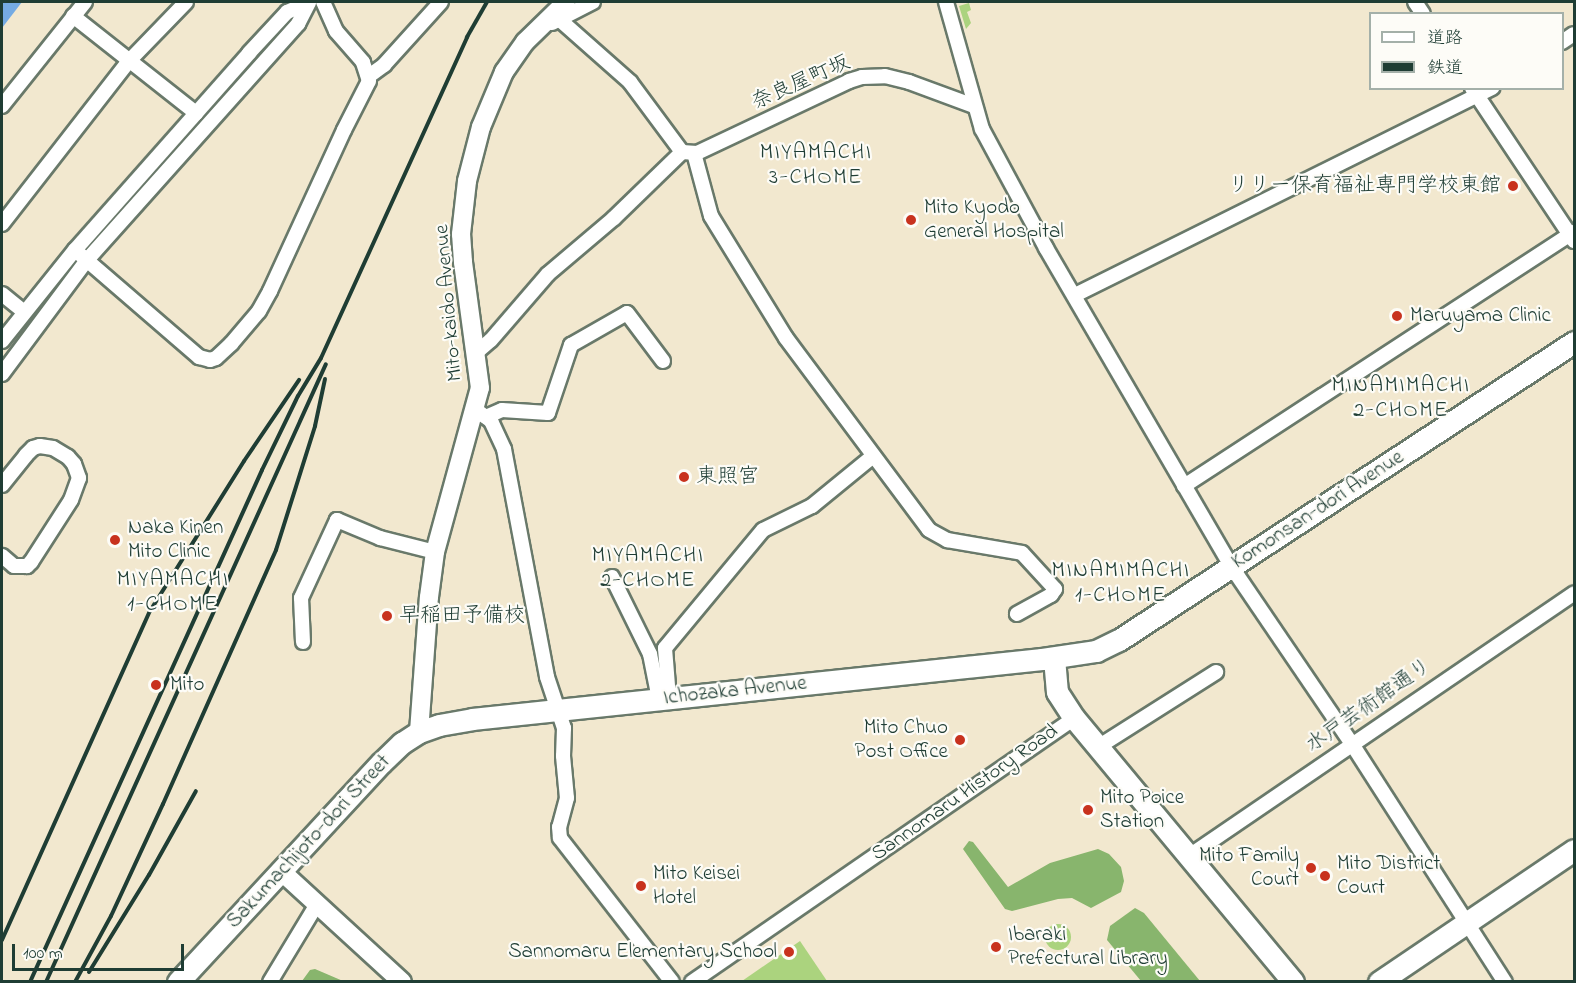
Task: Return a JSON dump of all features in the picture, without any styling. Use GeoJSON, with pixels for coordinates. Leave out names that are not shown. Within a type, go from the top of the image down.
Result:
{"type":"FeatureCollection","features":[{"type":"Feature","properties":{"kind":"highway","name":"Komonsan-dori Avenue"},"geometry":{"type":"LineString","coordinates":[[1054,658],[1082,655],[1107,647],[1575,342]]}},
{"type":"Feature","properties":{"kind":"highway","name":"Ichozaka Avenue"},"geometry":{"type":"LineString","coordinates":[[418,732],[464,720],[1054,658]]}},
{"type":"Feature","properties":{"kind":"highway"},"geometry":{"type":"LineString","coordinates":[[1054,658],[1057,692],[1074,718]]}},
{"type":"Feature","properties":{"kind":"highway","name":"Sannomaru History Road"},"geometry":{"type":"LineString","coordinates":[[1074,718],[1293,981]]}},
{"type":"Feature","properties":{"kind":"highway","name":"Sakumachijoto-dori Street"},"geometry":{"type":"LineString","coordinates":[[178,981],[393,751],[418,732]]}},
{"type":"Feature","properties":{"kind":"highway"},"geometry":{"type":"LineString","coordinates":[[1379,981],[1575,850]]}},
{"type":"Feature","properties":{"kind":"main road","name":"Mito-kaido Avenue"},"geometry":{"type":"LineString","coordinates":[[418,732],[435,552],[450,491],[481,413],[477,352],[465,289],[461,234],[473,151],[489,105],[504,72],[521,47],[552,23],[566,2]]}},
{"type":"Feature","properties":{"kind":"main road"},"geometry":{"type":"LineString","coordinates":[[281,871],[402,981]]}},
{"type":"Feature","properties":{"kind":"street"},"geometry":{"type":"LineString","coordinates":[[2,106],[85,2]]}},
{"type":"Feature","properties":{"kind":"street"},"geometry":{"type":"LineString","coordinates":[[2,224],[129,61],[186,2]]}},
{"type":"Feature","properties":{"kind":"street"},"geometry":{"type":"LineString","coordinates":[[2,341],[75,250],[287,12],[309,2]]}},
{"type":"Feature","properties":{"kind":"street"},"geometry":{"type":"LineString","coordinates":[[2,374],[87,260],[298,24],[309,2]]}},
{"type":"Feature","properties":{"kind":"street"},"geometry":{"type":"LineString","coordinates":[[75,250],[199,357],[210,360],[216,358],[259,311],[344,130],[367,88],[369,76],[363,62],[336,31],[322,2]]}},
{"type":"Feature","properties":{"kind":"street"},"geometry":{"type":"LineString","coordinates":[[369,76],[384,65],[441,2]]}},
{"type":"Feature","properties":{"kind":"street"},"geometry":{"type":"LineString","coordinates":[[593,2],[552,23],[630,82],[688,152],[711,216],[786,338],[929,530],[947,540],[1022,553],[1055,589],[1051,595],[1017,614]]}},
{"type":"Feature","properties":{"kind":"street"},"geometry":{"type":"LineString","coordinates":[[946,2],[982,129],[1030,221],[1231,566],[1352,744],[1505,981]]}},
{"type":"Feature","properties":{"kind":"street"},"geometry":{"type":"LineString","coordinates":[[73,16],[196,113]]}},
{"type":"Feature","properties":{"kind":"street","name":"奈良屋町坂"},"geometry":{"type":"LineString","coordinates":[[477,352],[491,340],[548,274],[688,152],[862,77],[896,78],[974,106]]}},
{"type":"Feature","properties":{"kind":"street"},"geometry":{"type":"LineString","coordinates":[[1075,295],[1475,93],[1573,236],[1184,486]]}},
{"type":"Feature","properties":{"kind":"street"},"geometry":{"type":"LineString","coordinates":[[2,294],[24,312]]}},
{"type":"Feature","properties":{"kind":"street"},"geometry":{"type":"LineString","coordinates":[[481,413],[502,410],[548,413],[571,345],[627,313],[663,361]]}},
{"type":"Feature","properties":{"kind":"street"},"geometry":{"type":"LineString","coordinates":[[481,413],[496,430],[504,449],[547,677],[564,736],[562,756],[567,798],[559,827],[560,838],[672,981]]}},
{"type":"Feature","properties":{"kind":"street"},"geometry":{"type":"LineString","coordinates":[[2,485],[26,455],[33,448],[40,446],[52,448],[68,457],[74,464],[79,478],[71,500],[32,562],[27,566],[14,566],[2,556]]}},
{"type":"Feature","properties":{"kind":"street"},"geometry":{"type":"LineString","coordinates":[[664,699],[665,648],[763,530],[812,506],[873,456]]}},
{"type":"Feature","properties":{"kind":"street"},"geometry":{"type":"LineString","coordinates":[[303,642],[302,598],[337,520],[380,538],[435,552]]}},
{"type":"Feature","properties":{"kind":"street"},"geometry":{"type":"LineString","coordinates":[[612,577],[650,654],[664,699]]}},
{"type":"Feature","properties":{"kind":"street","name":"水戸芸術館通り"},"geometry":{"type":"LineString","coordinates":[[1189,856],[1575,593]]}},
{"type":"Feature","properties":{"kind":"street"},"geometry":{"type":"LineString","coordinates":[[1098,747],[1216,672]]}},
{"type":"Feature","properties":{"kind":"street","name":"Sannomaru History Road"},"geometry":{"type":"LineString","coordinates":[[692,981],[1074,718]]}},
{"type":"Feature","properties":{"kind":"street"},"geometry":{"type":"LineString","coordinates":[[270,981],[317,904]]}},
{"type":"Feature","properties":{"kind":"green space"},"geometry":{"type":"Polygon","coordinates":[[[969,3],[971,10],[967,12],[971,23],[966,29],[959,6],[969,3]]]}},
{"type":"Feature","properties":{"kind":"green space"},"geometry":{"type":"Polygon","coordinates":[[[969,841],[973,842],[1008,887],[1050,863],[1098,849],[1109,854],[1121,867],[1124,881],[1121,892],[1091,908],[1072,898],[1058,899],[1012,911],[1005,909],[963,849],[969,841]]]}},
{"type":"Feature","properties":{"kind":"green space"},"geometry":{"type":"Polygon","coordinates":[[[1135,908],[1144,913],[1200,981],[1141,981],[1107,940],[1110,926],[1135,908]]]}},
{"type":"Feature","properties":{"kind":"green space"},"geometry":{"type":"Polygon","coordinates":[[[1058,924],[1067,928],[1071,937],[1067,946],[1058,950],[1049,946],[1045,937],[1049,928],[1058,924]]]}},
{"type":"Feature","properties":{"kind":"green space"},"geometry":{"type":"Polygon","coordinates":[[[800,941],[827,981],[742,981],[800,941]]]}},
{"type":"Feature","properties":{"kind":"green space"},"geometry":{"type":"Polygon","coordinates":[[[315,969],[343,981],[302,981],[310,970],[315,969]]]}},
{"type":"Feature","properties":{"kind":"water"},"geometry":{"type":"Polygon","coordinates":[[[2,2],[22,2],[2,28],[2,2]]]}},
{"type":"Feature","properties":{"kind":"railway"},"geometry":{"type":"LineString","coordinates":[[30,982],[262,470],[298,396],[321,358],[467,37],[487,2]]}},
{"type":"Feature","properties":{"kind":"railway"},"geometry":{"type":"LineString","coordinates":[[46,982],[326,364]]}},
{"type":"Feature","properties":{"kind":"railway"},"geometry":{"type":"LineString","coordinates":[[75,982],[111,916],[276,550],[315,426],[325,379]]}},
{"type":"Feature","properties":{"kind":"railway"},"geometry":{"type":"LineString","coordinates":[[2,940],[150,611],[244,461],[299,380]]}},
{"type":"Feature","properties":{"kind":"railway"},"geometry":{"type":"LineString","coordinates":[[89,972],[149,875],[196,791]]}},
{"type":"Feature","properties":{"kind":"place","name":"リリー保育福祉専門学校東館"},"geometry":{"type":"Point","coordinates":[1513,186]}},
{"type":"Feature","properties":{"kind":"place","name":"Mito Kyodo General Hospital"},"geometry":{"type":"Point","coordinates":[911,220]}},
{"type":"Feature","properties":{"kind":"place","name":"Maruyama Clinic"},"geometry":{"type":"Point","coordinates":[1397,316]}},
{"type":"Feature","properties":{"kind":"place","name":"東照宮"},"geometry":{"type":"Point","coordinates":[684,477]}},
{"type":"Feature","properties":{"kind":"place","name":"Naka Kinen Mito Clinic"},"geometry":{"type":"Point","coordinates":[115,540]}},
{"type":"Feature","properties":{"kind":"place","name":"早稲田予備校"},"geometry":{"type":"Point","coordinates":[387,616]}},
{"type":"Feature","properties":{"kind":"place","name":"Mito"},"geometry":{"type":"Point","coordinates":[156,685]}},
{"type":"Feature","properties":{"kind":"place","name":"Mito Chuo Post Office"},"geometry":{"type":"Point","coordinates":[960,740]}},
{"type":"Feature","properties":{"kind":"place","name":"Mito Poice Station"},"geometry":{"type":"Point","coordinates":[1088,810]}},
{"type":"Feature","properties":{"kind":"place","name":"Mito Family Court"},"geometry":{"type":"Point","coordinates":[1311,868]}},
{"type":"Feature","properties":{"kind":"place","name":"Mito District Court"},"geometry":{"type":"Point","coordinates":[1325,876]}},
{"type":"Feature","properties":{"kind":"place","name":"Mito Keisei Hotel"},"geometry":{"type":"Point","coordinates":[641,886]}},
{"type":"Feature","properties":{"kind":"place","name":"Ibaraki Prefectural Library"},"geometry":{"type":"Point","coordinates":[996,947]}},
{"type":"Feature","properties":{"kind":"place","name":"Sannomaru Elementary School"},"geometry":{"type":"Point","coordinates":[789,952]}},
{"type":"Feature","properties":{"kind":"district","name":"MIYAMACHI 3-CHOME"},"geometry":{"type":"Point","coordinates":[816,166]}},
{"type":"Feature","properties":{"kind":"district","name":"MINAMIMACHI 2-CHOME"},"geometry":{"type":"Point","coordinates":[1401,398]}},
{"type":"Feature","properties":{"kind":"district","name":"MIYAMACHI 2-CHOME"},"geometry":{"type":"Point","coordinates":[648,568]}},
{"type":"Feature","properties":{"kind":"district","name":"MINAMIMACHI 1-CHOME"},"geometry":{"type":"Point","coordinates":[1121,584]}},
{"type":"Feature","properties":{"kind":"district","name":"MIYAMACHI 1-CHOME"},"geometry":{"type":"Point","coordinates":[173,592]}}]}
